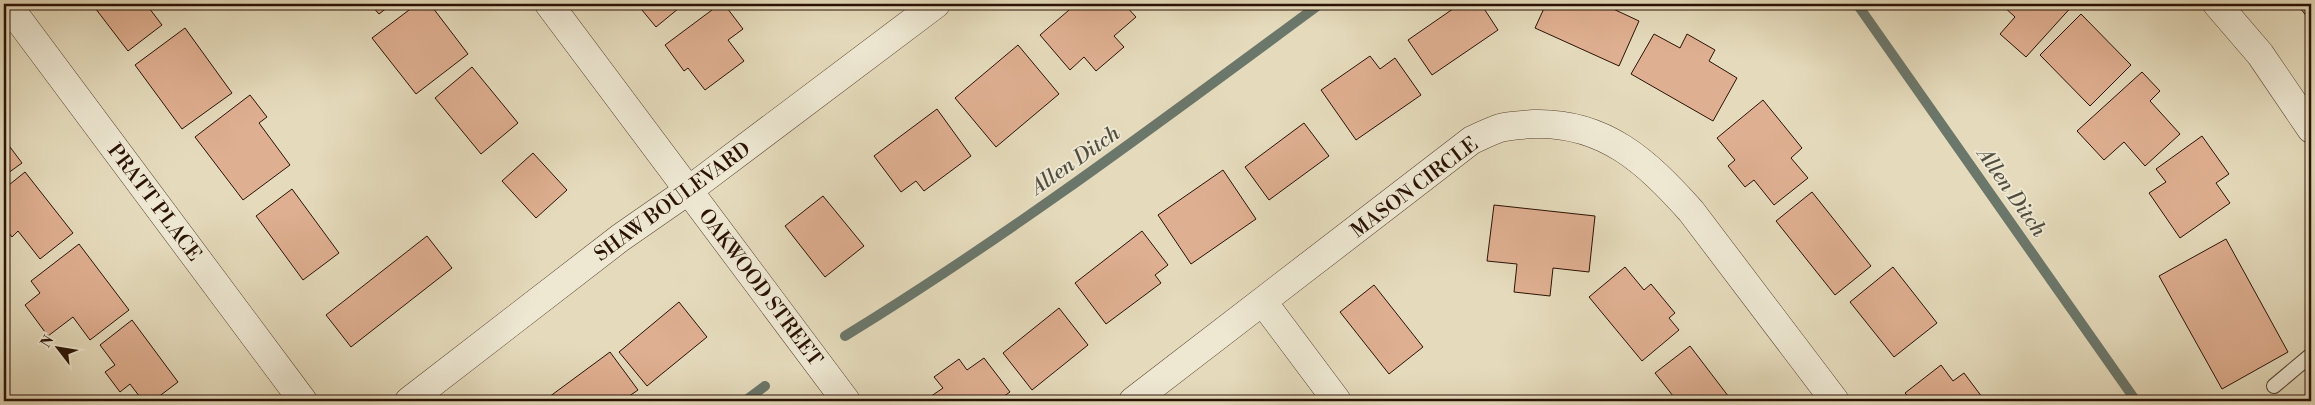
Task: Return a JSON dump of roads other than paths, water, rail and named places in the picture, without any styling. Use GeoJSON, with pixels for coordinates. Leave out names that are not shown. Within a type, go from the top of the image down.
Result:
{"type":"FeatureCollection","features":[{"type":"Feature","properties":{"kind":"street","name":"PRATT PLACE"},"geometry":{"type":"LineString","coordinates":[[7,4],[303,401]]}},
{"type":"Feature","properties":{"kind":"street","name":"OAKWOOD STREET"},"geometry":{"type":"LineString","coordinates":[[549,4],[846,401]]}},
{"type":"Feature","properties":{"kind":"street","name":"SHAW BOULEVARD"},"geometry":{"type":"LineString","coordinates":[[409,401],[620,238],[689,190],[936,4]]}},
{"type":"Feature","properties":{"kind":"street"},"geometry":{"type":"LineString","coordinates":[[2217,4],[2260,54],[2311,130]]}},
{"type":"Feature","properties":{"kind":"street","name":"MASON CIRCLE"},"geometry":{"type":"LineString","coordinates":[[1133,401],[1472,140],[1501,128],[1555,124],[1609,139],[1630,152],[1668,185],[1691,211],[1835,401]]}},
{"type":"Feature","properties":{"kind":"street"},"geometry":{"type":"LineString","coordinates":[[1263,302],[1337,401]]}},
{"type":"Feature","properties":{"kind":"lane"},"geometry":{"type":"LineString","coordinates":[[2274,386],[2311,355]]}},
{"type":"Feature","properties":{"kind":"waterway","name":"Allen Ditch"},"geometry":{"type":"LineString","coordinates":[[845,336],[1027,217],[1320,4]]}},
{"type":"Feature","properties":{"kind":"waterway","name":"Allen Ditch"},"geometry":{"type":"LineString","coordinates":[[1857,4],[2136,401]]}},
{"type":"Feature","properties":{"kind":"waterway","name":"Allen Ditch"},"geometry":{"type":"LineString","coordinates":[[745,401],[765,386]]}}]}
